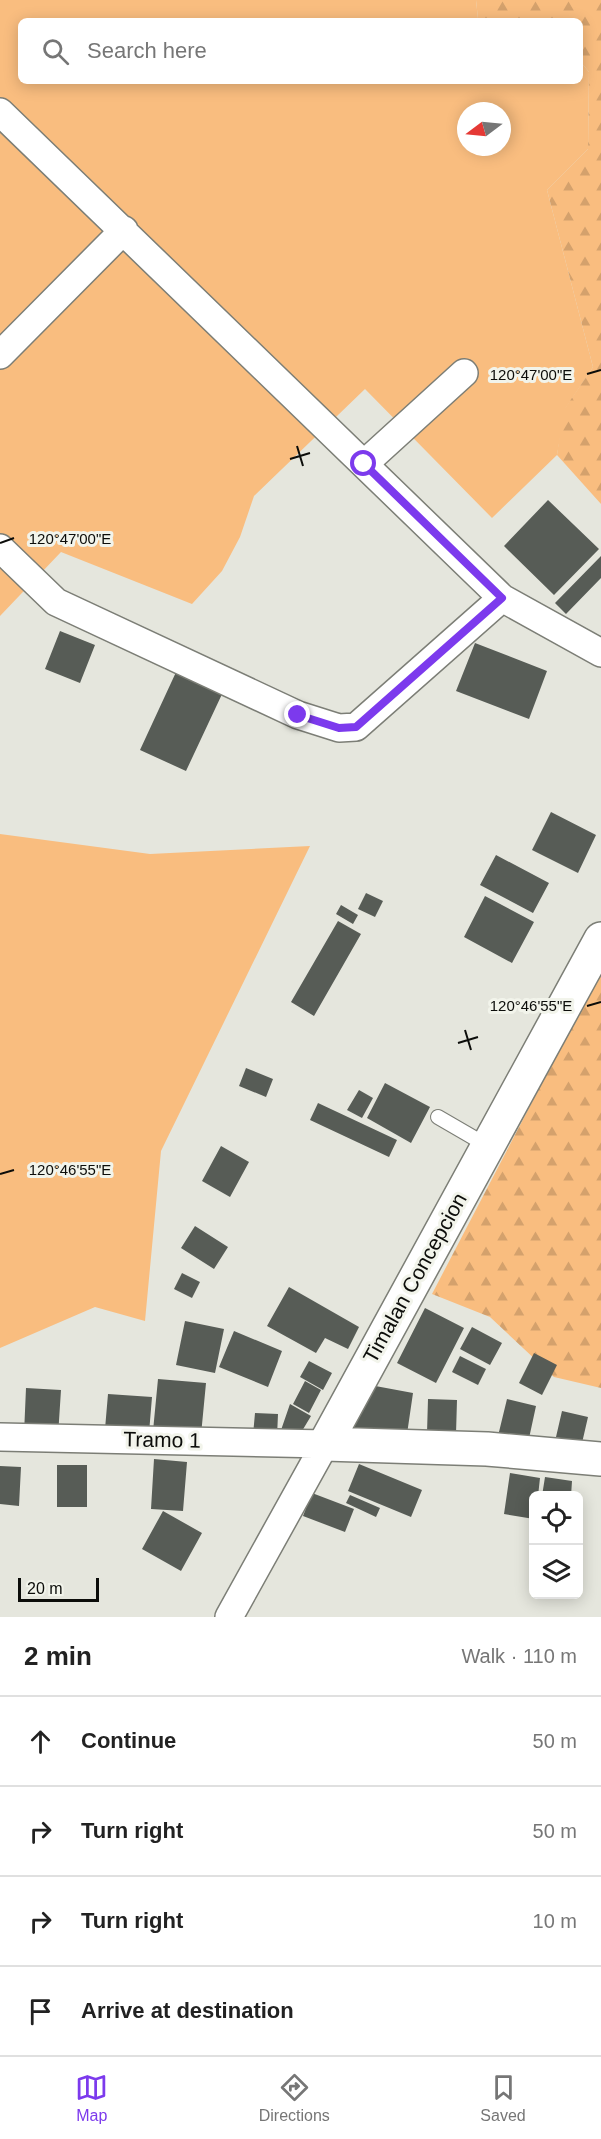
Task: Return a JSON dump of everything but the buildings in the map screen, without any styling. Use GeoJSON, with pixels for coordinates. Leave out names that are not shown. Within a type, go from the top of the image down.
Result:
{"type":"FeatureCollection","features":[{"type":"Feature","properties":{"kind":"street"},"geometry":{"type":"LineString","coordinates":[[0,111],[502,598],[601,653]]}},
{"type":"Feature","properties":{"kind":"street"},"geometry":{"type":"LineString","coordinates":[[0,355],[124,230]]}},
{"type":"Feature","properties":{"kind":"street"},"geometry":{"type":"LineString","coordinates":[[364,464],[464,373]]}},
{"type":"Feature","properties":{"kind":"street"},"geometry":{"type":"LineString","coordinates":[[0,548],[56,602],[298,715],[339,728],[356,727],[502,598]]}},
{"type":"Feature","properties":{"kind":"street","name":"Timalan Concepcion"},"geometry":{"type":"LineString","coordinates":[[229,1617],[601,939]]}},
{"type":"Feature","properties":{"kind":"street","name":"Tramo 1"},"geometry":{"type":"LineString","coordinates":[[0,1437],[325,1444]]}},
{"type":"Feature","properties":{"kind":"street"},"geometry":{"type":"LineString","coordinates":[[325,1444],[487,1449],[601,1458]]}},
{"type":"Feature","properties":{"kind":"lane"},"geometry":{"type":"LineString","coordinates":[[438,1117],[488,1146]]}},
{"type":"Feature","properties":{"kind":"green space"},"geometry":{"type":"Polygon","coordinates":[[[0,0],[476,0],[478,18],[18,18],[18,84],[583,84],[583,65],[589,72],[588,149],[547,190],[593,367],[565,409],[557,455],[492,518],[365,389],[254,496],[240,537],[222,571],[192,604],[61,552],[0,616],[0,0]]]}},
{"type":"Feature","properties":{"kind":"green space"},"geometry":{"type":"Polygon","coordinates":[[[476,0],[601,0],[601,504],[557,455],[563,411],[593,367],[547,190],[588,149],[589,72],[583,65],[583,18],[478,18],[476,0]]]}},
{"type":"Feature","properties":{"kind":"green space"},"geometry":{"type":"Polygon","coordinates":[[[0,834],[150,854],[310,846],[161,1151],[145,1321],[95,1307],[0,1348],[0,834]]]}},
{"type":"Feature","properties":{"kind":"green space"},"geometry":{"type":"Polygon","coordinates":[[[601,970],[601,1388],[554,1377],[490,1317],[432,1294],[601,970]]]}},
{"type":"Feature","properties":{"kind":"route"},"geometry":{"type":"LineString","coordinates":[[298,715],[339,728],[356,727],[502,598],[364,464]]}}]}
